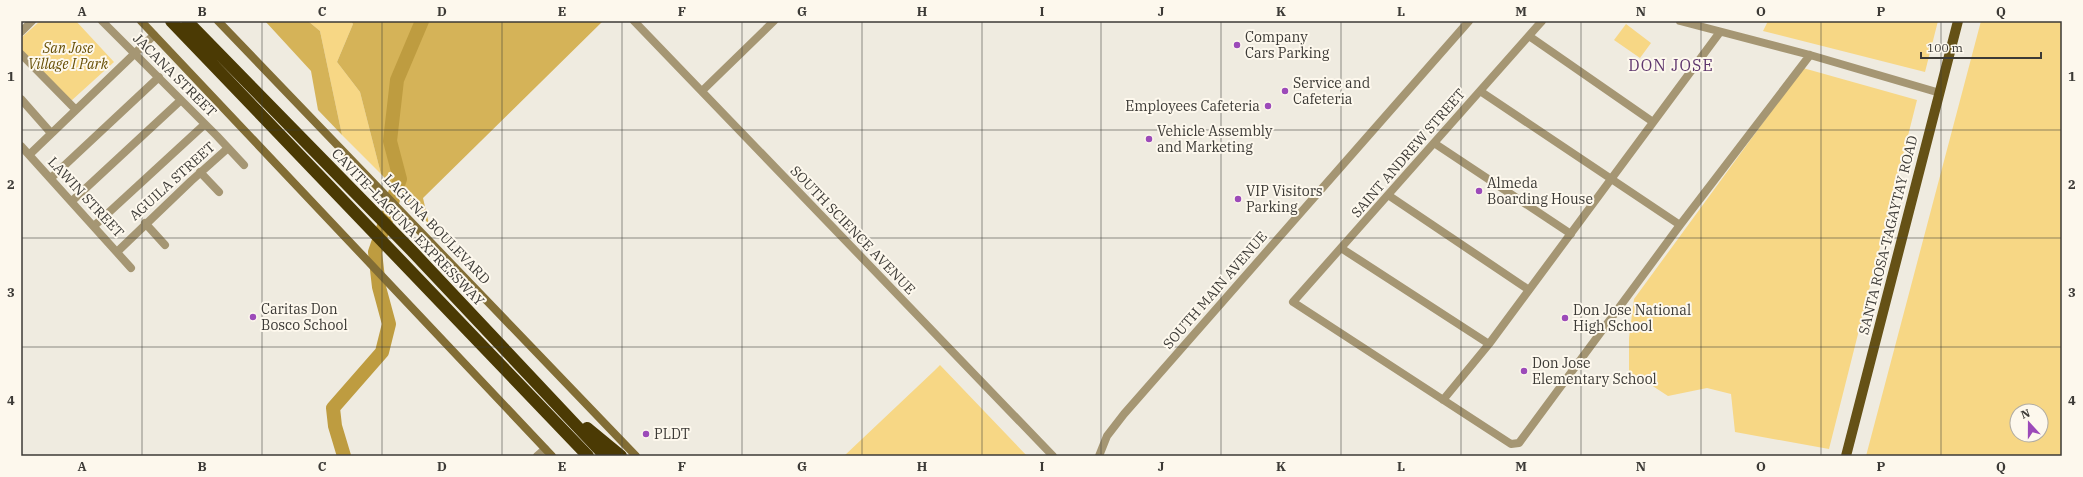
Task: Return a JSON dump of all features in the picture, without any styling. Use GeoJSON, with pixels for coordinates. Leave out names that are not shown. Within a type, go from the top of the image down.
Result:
{"type":"FeatureCollection","features":[{"type":"Feature","properties":{"kind":"highway","name":"CAVITE–LAGUNA EXPRESSWAY"},"geometry":{"type":"LineString","coordinates":[[172,21],[588,456]]}},
{"type":"Feature","properties":{"kind":"highway","name":"CAVITE–LAGUNA EXPRESSWAY"},"geometry":{"type":"LineString","coordinates":[[187,21],[413,252],[605,456]]}},
{"type":"Feature","properties":{"kind":"highway"},"geometry":{"type":"LineString","coordinates":[[554,403],[621,456]]}},
{"type":"Feature","properties":{"kind":"highway"},"geometry":{"type":"LineString","coordinates":[[544,410],[578,456]]}},
{"type":"Feature","properties":{"kind":"main road"},"geometry":{"type":"LineString","coordinates":[[141,21],[416,310],[552,456]]}},
{"type":"Feature","properties":{"kind":"main road","name":"LAGUNA BOULEVARD"},"geometry":{"type":"LineString","coordinates":[[218,21],[636,456]]}},
{"type":"Feature","properties":{"kind":"main road","name":"SANTA ROSA-TAGAYTAY ROAD"},"geometry":{"type":"LineString","coordinates":[[1846,456],[1958,21]]}},
{"type":"Feature","properties":{"kind":"street"},"geometry":{"type":"LineString","coordinates":[[21,32],[32,21]]}},
{"type":"Feature","properties":{"kind":"street","name":"JACANA STREET"},"geometry":{"type":"LineString","coordinates":[[102,21],[182,100],[244,165]]}},
{"type":"Feature","properties":{"kind":"street","name":"SOUTH SCIENCE AVENUE"},"geometry":{"type":"LineString","coordinates":[[634,21],[1054,456]]}},
{"type":"Feature","properties":{"kind":"street"},"geometry":{"type":"LineString","coordinates":[[702,91],[774,21]]}},
{"type":"Feature","properties":{"kind":"street","name":"SOUTH MAIN AVENUE"},"geometry":{"type":"LineString","coordinates":[[1099,456],[1107,436],[1124,414],[1469,21]]}},
{"type":"Feature","properties":{"kind":"street","name":"SAINT ANDREW STREET"},"geometry":{"type":"LineString","coordinates":[[1443,400],[1293,302],[1542,21]]}},
{"type":"Feature","properties":{"kind":"street"},"geometry":{"type":"LineString","coordinates":[[1680,21],[1810,55],[1940,93]]}},
{"type":"Feature","properties":{"kind":"street"},"geometry":{"type":"LineString","coordinates":[[1720,32],[1489,344],[1443,400],[1512,444],[1519,443],[1680,225],[1810,55]]}},
{"type":"Feature","properties":{"kind":"street"},"geometry":{"type":"LineString","coordinates":[[29,155],[154,35]]}},
{"type":"Feature","properties":{"kind":"street"},"geometry":{"type":"LineString","coordinates":[[1528,36],[1653,122]]}},
{"type":"Feature","properties":{"kind":"street"},"geometry":{"type":"LineString","coordinates":[[21,54],[76,110]]}},
{"type":"Feature","properties":{"kind":"street"},"geometry":{"type":"LineString","coordinates":[[51,178],[159,77]]}},
{"type":"Feature","properties":{"kind":"street"},"geometry":{"type":"LineString","coordinates":[[1480,91],[1680,225]]}},
{"type":"Feature","properties":{"kind":"street"},"geometry":{"type":"LineString","coordinates":[[21,99],[51,133]]}},
{"type":"Feature","properties":{"kind":"street"},"geometry":{"type":"LineString","coordinates":[[72,201],[182,100]]}},
{"type":"Feature","properties":{"kind":"street"},"geometry":{"type":"LineString","coordinates":[[94,226],[205,124]]}},
{"type":"Feature","properties":{"kind":"street"},"geometry":{"type":"LineString","coordinates":[[1434,143],[1571,234]]}},
{"type":"Feature","properties":{"kind":"street","name":"LAWIN STREET"},"geometry":{"type":"LineString","coordinates":[[21,146],[118,251],[131,268]]}},
{"type":"Feature","properties":{"kind":"street","name":"AGUILA STREET"},"geometry":{"type":"LineString","coordinates":[[118,251],[200,172],[228,148]]}},
{"type":"Feature","properties":{"kind":"street"},"geometry":{"type":"LineString","coordinates":[[200,172],[219,192]]}},
{"type":"Feature","properties":{"kind":"street"},"geometry":{"type":"LineString","coordinates":[[1388,196],[1529,290]]}},
{"type":"Feature","properties":{"kind":"street"},"geometry":{"type":"LineString","coordinates":[[146,223],[165,245]]}},
{"type":"Feature","properties":{"kind":"street"},"geometry":{"type":"LineString","coordinates":[[1341,248],[1489,344]]}},
{"type":"Feature","properties":{"kind":"street"},"geometry":{"type":"LineString","coordinates":[[537,456],[545,449]]}},
{"type":"Feature","properties":{"kind":"green space","name":"San Jose Village I Park"},"geometry":{"type":"Polygon","coordinates":[[[40,21],[76,21],[114,62],[71,101],[21,49],[21,38],[40,21]]]}},
{"type":"Feature","properties":{"kind":"green space"},"geometry":{"type":"Polygon","coordinates":[[[308,21],[351,21],[353,24],[337,62],[360,92],[381,174],[342,135],[320,31],[308,21]]]}},
{"type":"Feature","properties":{"kind":"green space"},"geometry":{"type":"Polygon","coordinates":[[[1768,21],[1938,21],[1925,72],[1763,31],[1768,21]]]}},
{"type":"Feature","properties":{"kind":"green space"},"geometry":{"type":"Polygon","coordinates":[[[1981,21],[2062,21],[2062,456],[1866,456],[1981,21]]]}},
{"type":"Feature","properties":{"kind":"green space"},"geometry":{"type":"Polygon","coordinates":[[[1626,24],[1651,43],[1640,58],[1614,40],[1626,24]]]}},
{"type":"Feature","properties":{"kind":"green space"},"geometry":{"type":"Polygon","coordinates":[[[1803,68],[1917,100],[1829,449],[1735,432],[1731,394],[1707,388],[1668,396],[1648,383],[1629,376],[1629,338],[1634,299],[1803,68]]]}},
{"type":"Feature","properties":{"kind":"green space"},"geometry":{"type":"Polygon","coordinates":[[[940,365],[1027,456],[844,456],[934,371],[940,365]]]}},
{"type":"Feature","properties":{"kind":"shaded area"},"geometry":{"type":"Polygon","coordinates":[[[265,21],[308,21],[320,31],[342,135],[318,110],[311,71],[265,21]]]}},
{"type":"Feature","properties":{"kind":"shaded area"},"geometry":{"type":"Polygon","coordinates":[[[351,21],[603,21],[423,198],[429,224],[381,174],[360,92],[337,62],[353,24],[351,21]]]}},
{"type":"Feature","properties":{"kind":"waterway"},"geometry":{"type":"LineString","coordinates":[[344,456],[335,426],[333,408],[382,352],[389,324],[379,287],[375,252],[400,179],[390,141],[397,80],[422,21]]}},
{"type":"Feature","properties":{"kind":"place","name":"Company Cars Parking"},"geometry":{"type":"Point","coordinates":[1237,45]}},
{"type":"Feature","properties":{"kind":"place","name":"Service and Cafeteria"},"geometry":{"type":"Point","coordinates":[1285,91]}},
{"type":"Feature","properties":{"kind":"place","name":"Employees Cafeteria"},"geometry":{"type":"Point","coordinates":[1268,106]}},
{"type":"Feature","properties":{"kind":"place","name":"Vehicle Assembly and Marketing"},"geometry":{"type":"Point","coordinates":[1149,139]}},
{"type":"Feature","properties":{"kind":"place","name":"Almeda Boarding House"},"geometry":{"type":"Point","coordinates":[1479,191]}},
{"type":"Feature","properties":{"kind":"place","name":"VIP Visitors Parking"},"geometry":{"type":"Point","coordinates":[1238,199]}},
{"type":"Feature","properties":{"kind":"place","name":"Caritas Don Bosco School"},"geometry":{"type":"Point","coordinates":[253,317]}},
{"type":"Feature","properties":{"kind":"place","name":"Don Jose National High School"},"geometry":{"type":"Point","coordinates":[1565,318]}},
{"type":"Feature","properties":{"kind":"place","name":"Don Jose Elementary School"},"geometry":{"type":"Point","coordinates":[1524,371]}},
{"type":"Feature","properties":{"kind":"place","name":"PLDT"},"geometry":{"type":"Point","coordinates":[646,434]}},
{"type":"Feature","properties":{"kind":"district","name":"DON JOSE"},"geometry":{"type":"Point","coordinates":[1671,65]}}]}
